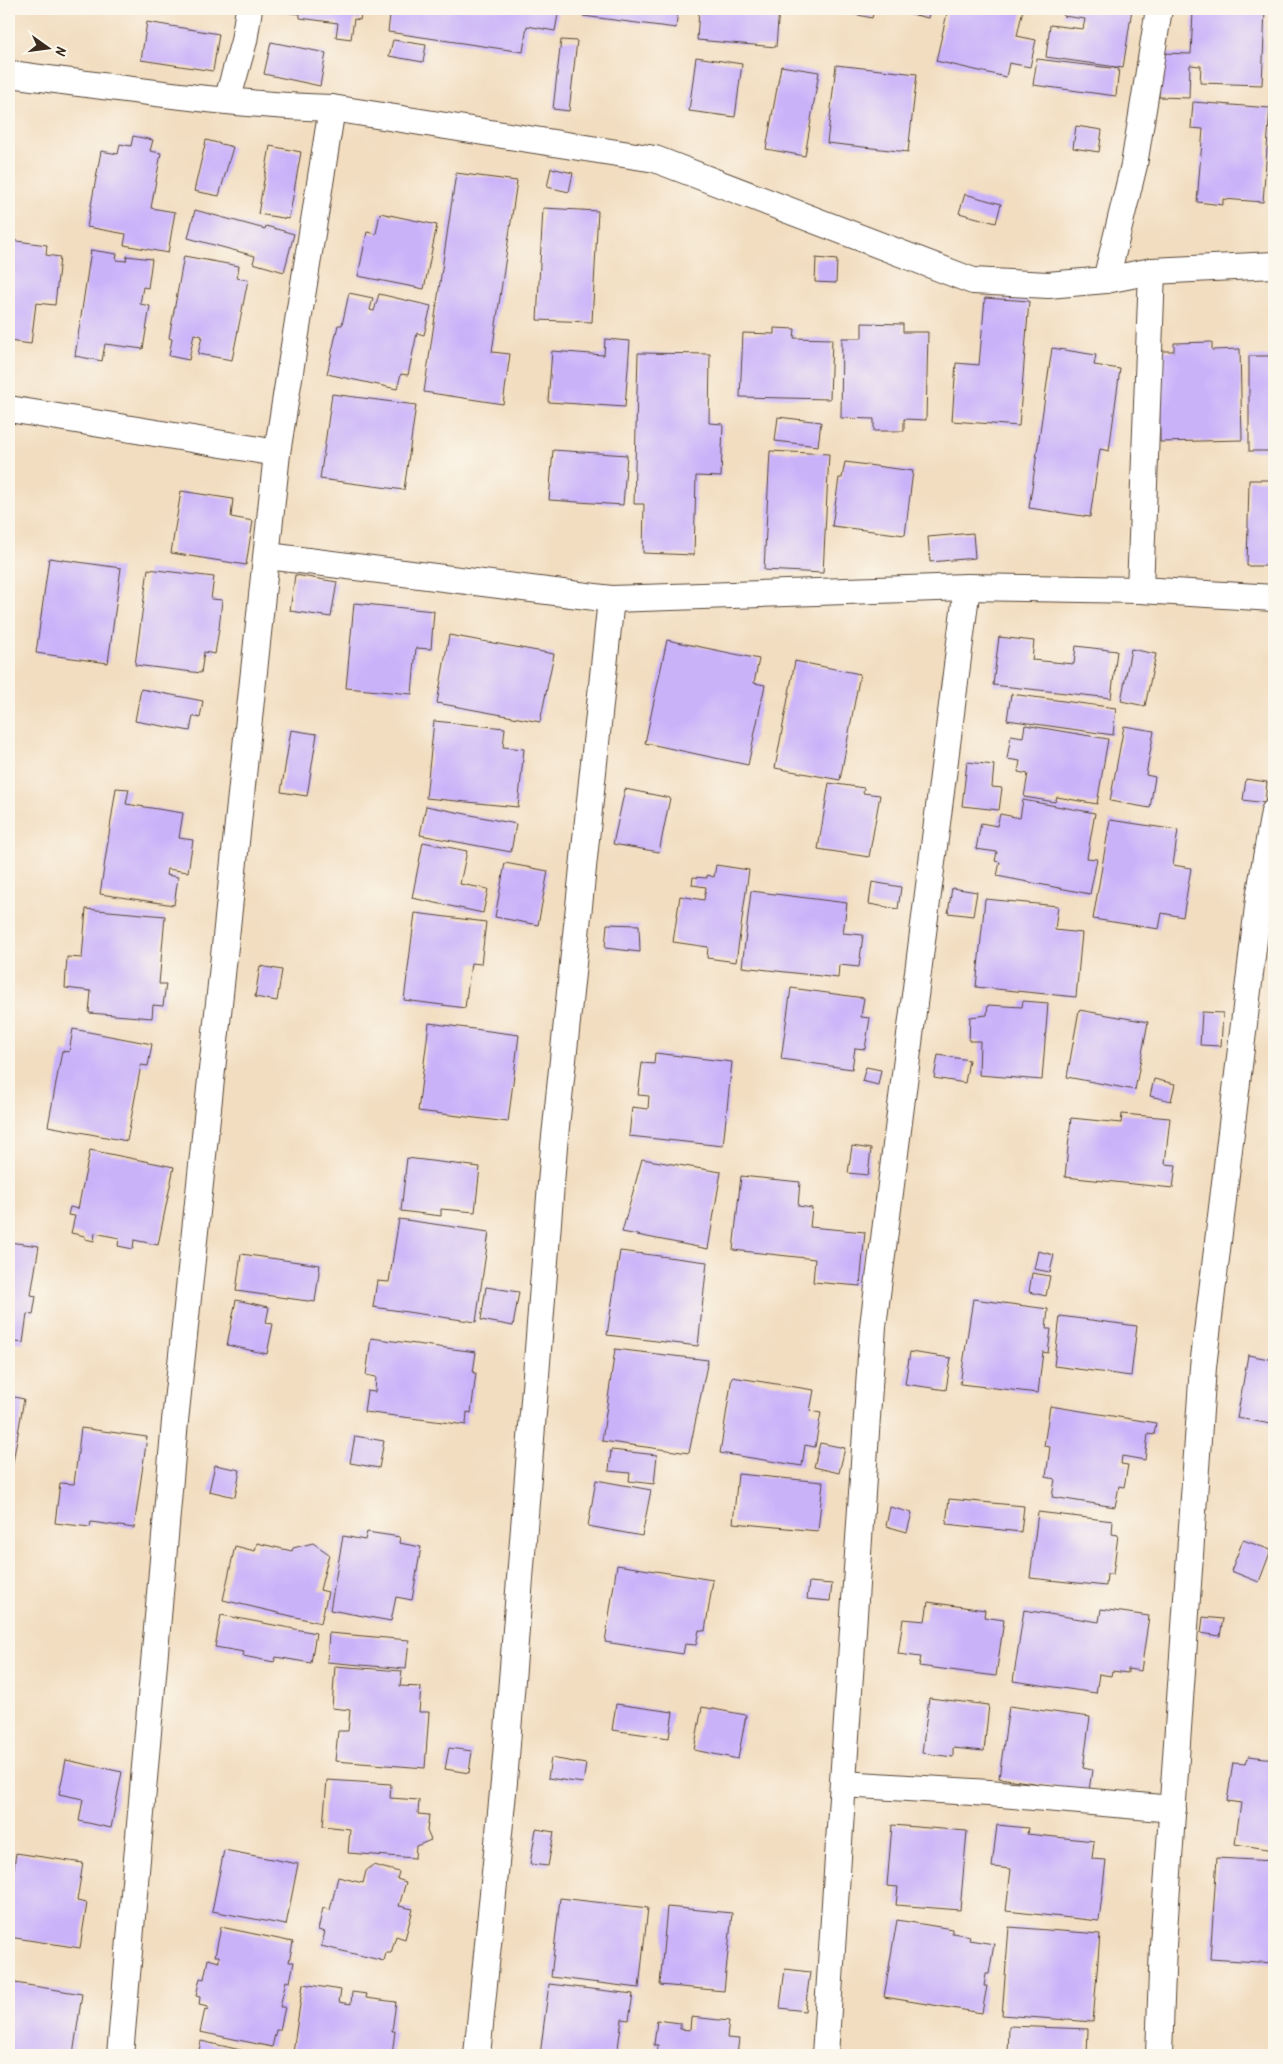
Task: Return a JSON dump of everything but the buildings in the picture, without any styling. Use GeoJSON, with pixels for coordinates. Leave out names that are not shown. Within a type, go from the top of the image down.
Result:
{"type":"FeatureCollection","features":[{"type":"Feature","properties":{"kind":"street"},"geometry":{"type":"LineString","coordinates":[[227,101],[244,41],[249,9]]}},
{"type":"Feature","properties":{"kind":"street"},"geometry":{"type":"LineString","coordinates":[[1106,280],[1134,165],[1159,9]]}},
{"type":"Feature","properties":{"kind":"street"},"geometry":{"type":"LineString","coordinates":[[9,74],[227,101],[288,107],[332,108],[655,159],[973,281],[1048,285],[1106,280],[1152,271],[1274,266]]}},
{"type":"Feature","properties":{"kind":"street"},"geometry":{"type":"LineString","coordinates":[[120,2055],[175,1421],[268,556],[277,453],[332,108]]}},
{"type":"Feature","properties":{"kind":"street"},"geometry":{"type":"LineString","coordinates":[[1140,590],[1152,271]]}},
{"type":"Feature","properties":{"kind":"street"},"geometry":{"type":"LineString","coordinates":[[9,409],[277,453]]}},
{"type":"Feature","properties":{"kind":"street"},"geometry":{"type":"LineString","coordinates":[[268,556],[611,599],[966,587],[1140,590],[1274,598]]}},
{"type":"Feature","properties":{"kind":"street"},"geometry":{"type":"LineString","coordinates":[[825,2055],[873,1326],[966,587]]}},
{"type":"Feature","properties":{"kind":"street"},"geometry":{"type":"LineString","coordinates":[[477,2055],[504,1782],[554,1146],[611,599]]}},
{"type":"Feature","properties":{"kind":"street"},"geometry":{"type":"LineString","coordinates":[[1159,2055],[1163,1945],[1203,1367],[1267,897],[1274,812]]}},
{"type":"Feature","properties":{"kind":"street"},"geometry":{"type":"LineString","coordinates":[[843,1784],[989,1793],[1172,1809]]}}]}
